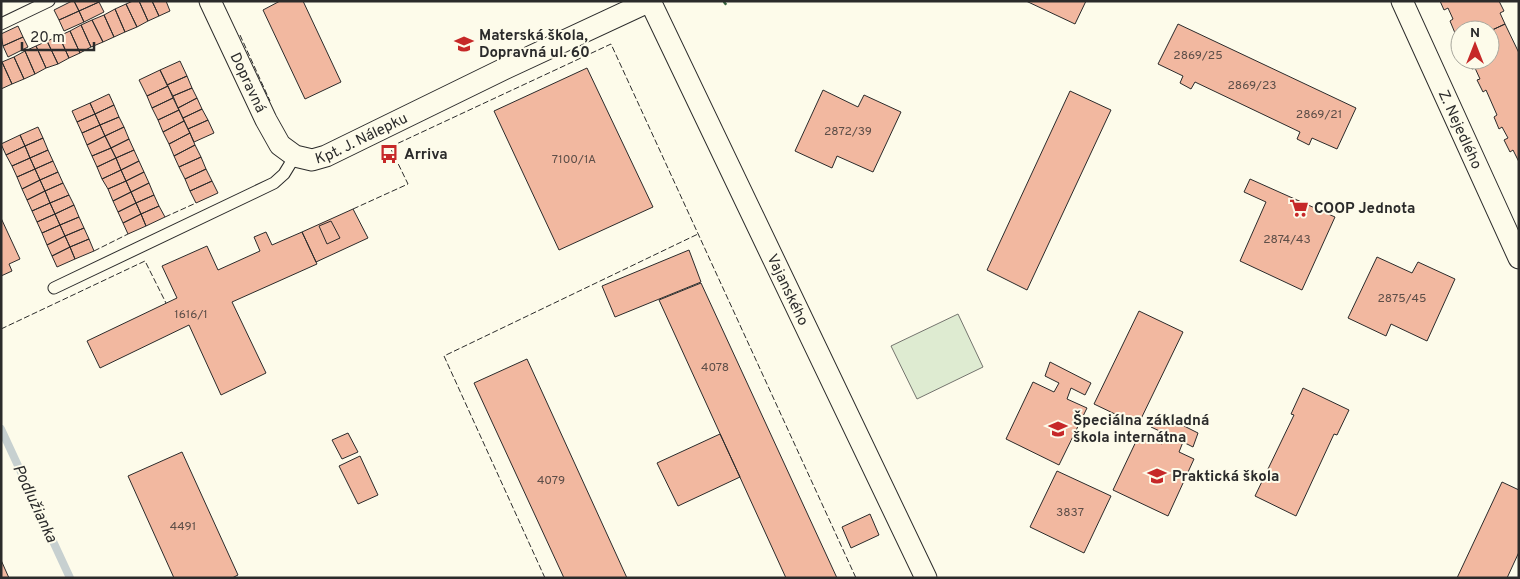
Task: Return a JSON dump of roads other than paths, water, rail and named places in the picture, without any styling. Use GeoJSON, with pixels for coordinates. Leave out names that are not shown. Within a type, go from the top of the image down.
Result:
{"type":"FeatureCollection","features":[{"type":"Feature","properties":{"kind":"street","name":"Dopravná"},"geometry":{"type":"LineString","coordinates":[[210,1],[266,120],[280,145],[295,156]]}},
{"type":"Feature","properties":{"kind":"street","name":"Kpt. J. Nálepku"},"geometry":{"type":"LineString","coordinates":[[295,156],[312,160],[326,156],[506,68],[650,1]]}},
{"type":"Feature","properties":{"kind":"street","name":"Vajanského"},"geometry":{"type":"LineString","coordinates":[[650,1],[926,578]]}},
{"type":"Feature","properties":{"kind":"street","name":"Z. Nejedlého"},"geometry":{"type":"LineString","coordinates":[[1402,1],[1519,258]]}},
{"type":"Feature","properties":{"kind":"lane"},"geometry":{"type":"LineString","coordinates":[[1,24],[48,1]]}},
{"type":"Feature","properties":{"kind":"lane","name":"Kpt. J. Nálepku"},"geometry":{"type":"LineString","coordinates":[[54,288],[274,182],[284,174],[295,156]]}},
{"type":"Feature","properties":{"kind":"waterway","name":"Podlužianka"},"geometry":{"type":"LineString","coordinates":[[1,429],[70,578]]}},
{"type":"Feature","properties":{"kind":"place","name":"Materská škola, Dopravná ul. 60"},"geometry":{"type":"Point","coordinates":[464,44]}},
{"type":"Feature","properties":{"kind":"place","name":"Arriva"},"geometry":{"type":"Point","coordinates":[389,154]}},
{"type":"Feature","properties":{"kind":"place","name":"COOP Jednota"},"geometry":{"type":"Point","coordinates":[1299,208]}},
{"type":"Feature","properties":{"kind":"place","name":"Špeciálna základná škola internátna"},"geometry":{"type":"Point","coordinates":[1058,429]}},
{"type":"Feature","properties":{"kind":"place","name":"Praktická škola"},"geometry":{"type":"Point","coordinates":[1157,476]}}]}
